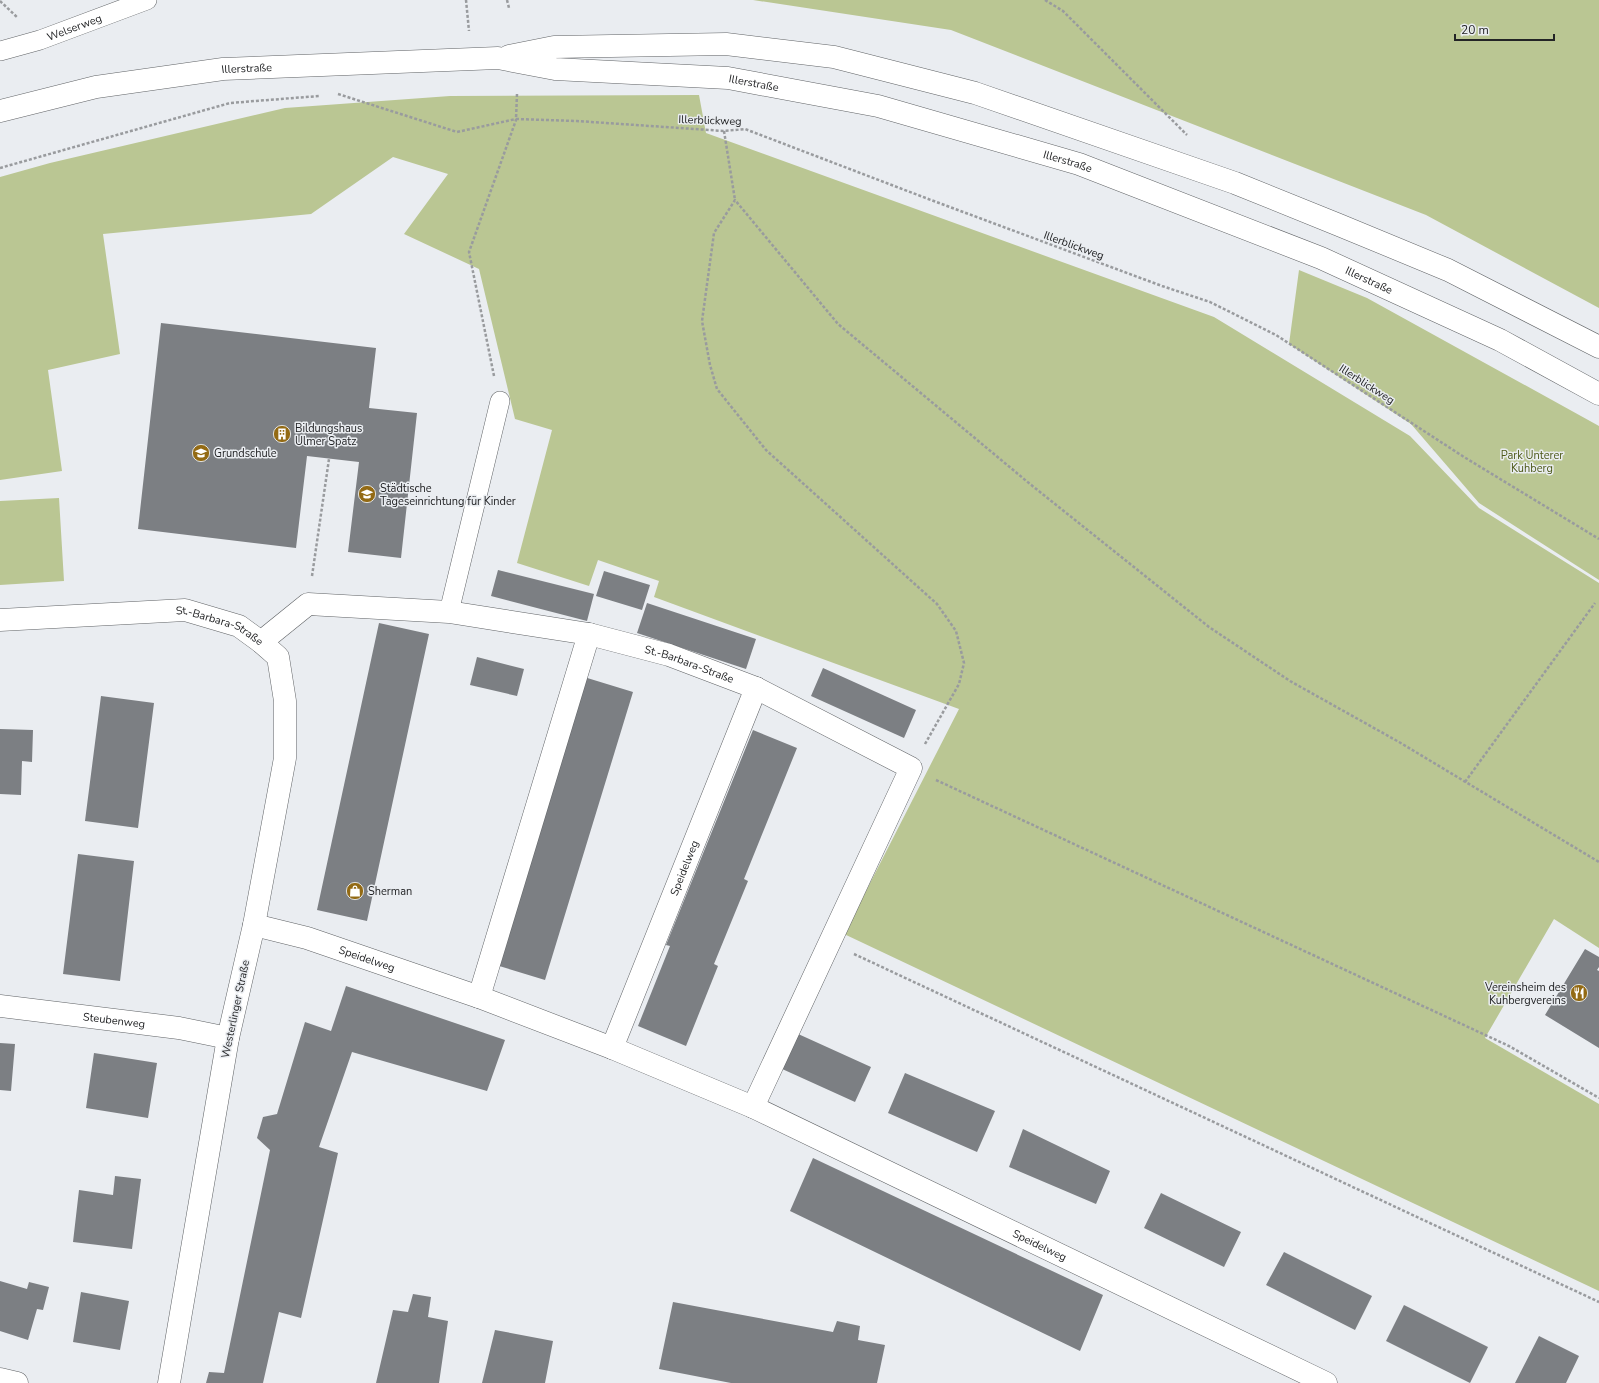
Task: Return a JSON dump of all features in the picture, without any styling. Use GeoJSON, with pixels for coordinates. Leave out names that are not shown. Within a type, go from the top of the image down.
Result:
{"type":"FeatureCollection","features":[{"type":"Feature","properties":{"kind":"street","name":"Illerstraße"},"geometry":{"type":"LineString","coordinates":[[0,111],[96,87],[223,69],[498,58],[554,47],[726,44],[834,58],[975,93],[1236,183],[1448,270],[1599,347]]}},
{"type":"Feature","properties":{"kind":"street","name":"Illerstraße"},"geometry":{"type":"LineString","coordinates":[[498,58],[555,69],[728,78],[878,106],[1079,164],[1321,258],[1500,340],[1599,394]]}},
{"type":"Feature","properties":{"kind":"street","name":"St.-Barbara-Straße"},"geometry":{"type":"LineString","coordinates":[[0,620],[185,610],[239,626],[262,642],[308,604],[449,612],[589,634],[669,656],[756,688],[911,768]]}},
{"type":"Feature","properties":{"kind":"street"},"geometry":{"type":"LineString","coordinates":[[479,997],[589,634]]}},
{"type":"Feature","properties":{"kind":"street","name":"Westerlinger Straße"},"geometry":{"type":"LineString","coordinates":[[169,1383],[228,1038],[254,925],[285,758],[285,702],[278,657],[262,642]]}},
{"type":"Feature","properties":{"kind":"street","name":"Speidelweg"},"geometry":{"type":"LineString","coordinates":[[612,1048],[756,688]]}},
{"type":"Feature","properties":{"kind":"street"},"geometry":{"type":"LineString","coordinates":[[753,1107],[911,768]]}},
{"type":"Feature","properties":{"kind":"street","name":"Speidelweg"},"geometry":{"type":"LineString","coordinates":[[254,925],[306,938],[479,997],[612,1048],[753,1107],[1326,1383]]}},
{"type":"Feature","properties":{"kind":"street","name":"Steubenweg"},"geometry":{"type":"LineString","coordinates":[[0,1006],[179,1028],[228,1038]]}},
{"type":"Feature","properties":{"kind":"street"},"geometry":{"type":"LineString","coordinates":[[0,1379],[16,1383]]}},
{"type":"Feature","properties":{"kind":"lane","name":"Welserweg"},"geometry":{"type":"LineString","coordinates":[[0,51],[40,40],[147,0]]}},
{"type":"Feature","properties":{"kind":"lane"},"geometry":{"type":"LineString","coordinates":[[449,612],[500,401]]}},
{"type":"Feature","properties":{"kind":"path"},"geometry":{"type":"LineString","coordinates":[[507,0],[510,8]]}},
{"type":"Feature","properties":{"kind":"path"},"geometry":{"type":"LineString","coordinates":[[1045,0],[1063,11],[1191,139]]}},
{"type":"Feature","properties":{"kind":"path","name":"Illerblickweg"},"geometry":{"type":"LineString","coordinates":[[331,95],[338,94],[457,132],[516,119],[577,121],[724,131],[745,129],[946,206],[1154,283],[1210,302],[1276,335],[1464,457],[1599,539]]}},
{"type":"Feature","properties":{"kind":"path"},"geometry":{"type":"LineString","coordinates":[[500,401],[468,252],[516,119],[517,94]]}},
{"type":"Feature","properties":{"kind":"path"},"geometry":{"type":"LineString","coordinates":[[0,168],[230,103],[323,96]]}},
{"type":"Feature","properties":{"kind":"path"},"geometry":{"type":"LineString","coordinates":[[724,131],[735,200],[838,324],[1030,484],[1209,627],[1290,681],[1399,742],[1599,862]]}},
{"type":"Feature","properties":{"kind":"path"},"geometry":{"type":"LineString","coordinates":[[735,200],[714,233],[702,321],[710,365],[717,389],[766,450],[937,604],[956,631],[964,663],[959,684],[911,768],[1509,1046],[1599,1098]]}},
{"type":"Feature","properties":{"kind":"path"},"geometry":{"type":"LineString","coordinates":[[308,604],[329,459]]}},
{"type":"Feature","properties":{"kind":"path"},"geometry":{"type":"LineString","coordinates":[[1465,782],[1595,603]]}},
{"type":"Feature","properties":{"kind":"path"},"geometry":{"type":"LineString","coordinates":[[830,943],[1599,1302]]}},
{"type":"Feature","properties":{"kind":"green space"},"geometry":{"type":"Polygon","coordinates":[[[753,0],[1599,0],[1599,308],[1426,215],[951,30],[753,0]]]}},
{"type":"Feature","properties":{"kind":"green space"},"geometry":{"type":"Polygon","coordinates":[[[699,95],[706,133],[1214,317],[1410,436],[1479,508],[1599,583],[1599,948],[1554,919],[1485,1038],[1599,1104],[1599,1291],[844,934],[959,709],[654,597],[659,581],[598,560],[589,586],[517,563],[552,430],[515,419],[479,269],[404,234],[448,174],[393,157],[311,214],[103,234],[120,354],[48,370],[62,471],[0,480],[0,177],[50,163],[285,108],[450,96],[699,95]]]}},
{"type":"Feature","properties":{"kind":"green space","name":"Park Unterer Kuhberg"},"geometry":{"type":"Polygon","coordinates":[[[1299,270],[1367,298],[1599,426],[1599,580],[1479,503],[1411,424],[1289,344],[1299,270]]]}},
{"type":"Feature","properties":{"kind":"green space"},"geometry":{"type":"Polygon","coordinates":[[[59,498],[64,581],[0,585],[0,501],[59,498]]]}},
{"type":"Feature","properties":{"kind":"building","name":"Bildungshaus Ulmer Spatz"},"geometry":{"type":"Polygon","coordinates":[[[161,323],[376,348],[369,408],[417,413],[401,558],[348,552],[359,462],[307,456],[296,548],[138,529],[161,323]]]}},
{"type":"Feature","properties":{"kind":"building"},"geometry":{"type":"Polygon","coordinates":[[[498,570],[594,594],[587,621],[491,596],[498,570]]]}},
{"type":"Feature","properties":{"kind":"building"},"geometry":{"type":"Polygon","coordinates":[[[604,571],[650,585],[642,610],[596,596],[604,571]]]}},
{"type":"Feature","properties":{"kind":"building"},"geometry":{"type":"Polygon","coordinates":[[[647,603],[756,639],[746,669],[637,633],[647,603]]]}},
{"type":"Feature","properties":{"kind":"building"},"geometry":{"type":"Polygon","coordinates":[[[379,623],[429,634],[367,921],[317,910],[379,623]]]}},
{"type":"Feature","properties":{"kind":"building"},"geometry":{"type":"Polygon","coordinates":[[[477,657],[524,669],[517,696],[470,685],[477,657]]]}},
{"type":"Feature","properties":{"kind":"building"},"geometry":{"type":"Polygon","coordinates":[[[823,668],[916,710],[904,738],[811,696],[823,668]]]}},
{"type":"Feature","properties":{"kind":"building"},"geometry":{"type":"Polygon","coordinates":[[[584,677],[633,692],[545,980],[496,965],[584,677]]]}},
{"type":"Feature","properties":{"kind":"building"},"geometry":{"type":"Polygon","coordinates":[[[101,696],[154,703],[138,828],[85,821],[101,696]]]}},
{"type":"Feature","properties":{"kind":"building"},"geometry":{"type":"Polygon","coordinates":[[[0,729],[33,730],[32,762],[22,761],[21,795],[0,794],[0,729]]]}},
{"type":"Feature","properties":{"kind":"building"},"geometry":{"type":"Polygon","coordinates":[[[753,730],[797,748],[744,879],[748,881],[714,964],[718,966],[686,1046],[638,1026],[670,946],[666,945],[753,730]]]}},
{"type":"Feature","properties":{"kind":"building"},"geometry":{"type":"Polygon","coordinates":[[[78,854],[134,861],[120,981],[63,974],[78,854]]]}},
{"type":"Feature","properties":{"kind":"building","name":"Vereinsheim des Kuhbergvereins"},"geometry":{"type":"Polygon","coordinates":[[[1585,949],[1599,957],[1599,967],[1597,970],[1599,971],[1599,1048],[1545,1015],[1585,949]]]}},
{"type":"Feature","properties":{"kind":"building"},"geometry":{"type":"Polygon","coordinates":[[[346,986],[505,1040],[487,1091],[352,1052],[319,1147],[338,1153],[301,1318],[279,1312],[263,1383],[206,1383],[209,1372],[224,1373],[270,1150],[257,1138],[263,1117],[277,1114],[305,1022],[331,1031],[346,986]]]}},
{"type":"Feature","properties":{"kind":"building"},"geometry":{"type":"Polygon","coordinates":[[[796,1033],[871,1067],[855,1102],[780,1068],[796,1033]]]}},
{"type":"Feature","properties":{"kind":"building"},"geometry":{"type":"Polygon","coordinates":[[[0,1043],[15,1044],[11,1091],[0,1090],[0,1043]]]}},
{"type":"Feature","properties":{"kind":"building"},"geometry":{"type":"Polygon","coordinates":[[[94,1053],[157,1063],[148,1118],[86,1108],[94,1053]]]}},
{"type":"Feature","properties":{"kind":"building"},"geometry":{"type":"Polygon","coordinates":[[[905,1073],[995,1111],[977,1152],[888,1113],[905,1073]]]}},
{"type":"Feature","properties":{"kind":"building"},"geometry":{"type":"Polygon","coordinates":[[[1023,1129],[1110,1171],[1096,1204],[1009,1167],[1023,1129]]]}},
{"type":"Feature","properties":{"kind":"building"},"geometry":{"type":"Polygon","coordinates":[[[813,1158],[1103,1295],[1080,1351],[790,1211],[813,1158]]]}},
{"type":"Feature","properties":{"kind":"building"},"geometry":{"type":"Polygon","coordinates":[[[115,1176],[141,1179],[132,1249],[73,1242],[79,1190],[113,1195],[115,1176]]]}},
{"type":"Feature","properties":{"kind":"building"},"geometry":{"type":"Polygon","coordinates":[[[1161,1193],[1241,1232],[1224,1267],[1144,1228],[1161,1193]]]}},
{"type":"Feature","properties":{"kind":"building"},"geometry":{"type":"Polygon","coordinates":[[[1284,1252],[1372,1296],[1355,1330],[1266,1285],[1284,1252]]]}},
{"type":"Feature","properties":{"kind":"building"},"geometry":{"type":"Polygon","coordinates":[[[0,1281],[27,1289],[29,1282],[49,1287],[43,1310],[37,1309],[28,1340],[0,1331],[0,1281]]]}},
{"type":"Feature","properties":{"kind":"building"},"geometry":{"type":"Polygon","coordinates":[[[81,1292],[129,1301],[120,1350],[73,1342],[81,1292]]]}},
{"type":"Feature","properties":{"kind":"building"},"geometry":{"type":"Polygon","coordinates":[[[413,1294],[431,1297],[428,1317],[448,1321],[439,1383],[376,1383],[393,1310],[408,1312],[413,1294]]]}},
{"type":"Feature","properties":{"kind":"building"},"geometry":{"type":"Polygon","coordinates":[[[673,1302],[833,1332],[837,1321],[860,1326],[858,1340],[885,1345],[877,1383],[731,1383],[659,1369],[673,1302]]]}},
{"type":"Feature","properties":{"kind":"building"},"geometry":{"type":"Polygon","coordinates":[[[1404,1305],[1488,1347],[1470,1383],[1386,1341],[1404,1305]]]}},
{"type":"Feature","properties":{"kind":"building"},"geometry":{"type":"Polygon","coordinates":[[[495,1330],[553,1341],[545,1383],[482,1383],[495,1330]]]}},
{"type":"Feature","properties":{"kind":"building"},"geometry":{"type":"Polygon","coordinates":[[[1539,1336],[1579,1356],[1566,1383],[1515,1383],[1539,1336]]]}},
{"type":"Feature","properties":{"kind":"place","name":"Bildungshaus Ulmer Spatz"},"geometry":{"type":"Point","coordinates":[282,434]}},
{"type":"Feature","properties":{"kind":"place","name":"Grundschule"},"geometry":{"type":"Point","coordinates":[201,453]}},
{"type":"Feature","properties":{"kind":"place","name":"Städtische Tageseinrichtung für Kinder"},"geometry":{"type":"Point","coordinates":[367,494]}},
{"type":"Feature","properties":{"kind":"place","name":"Sherman"},"geometry":{"type":"Point","coordinates":[355,891]}},
{"type":"Feature","properties":{"kind":"place","name":"Vereinsheim des Kuhbergvereins"},"geometry":{"type":"Point","coordinates":[1579,993]}}]}
